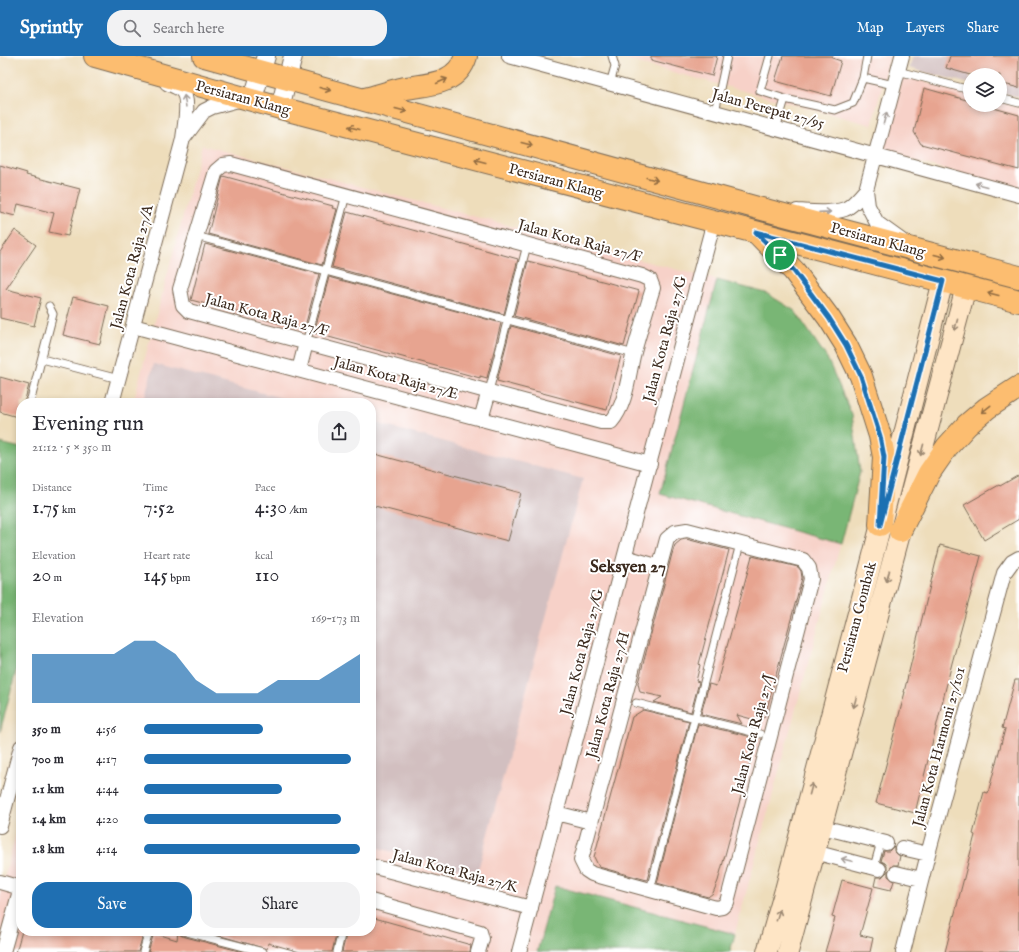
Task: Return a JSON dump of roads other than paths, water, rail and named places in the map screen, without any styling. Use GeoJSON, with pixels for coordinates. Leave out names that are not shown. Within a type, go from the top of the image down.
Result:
{"type":"FeatureCollection","features":[{"type":"Feature","properties":{"kind":"main road","name":"Persiaran Klang"},"geometry":{"type":"LineString","coordinates":[[95,56],[248,100],[1019,301]]}},
{"type":"Feature","properties":{"kind":"main road","name":"Persiaran Klang"},"geometry":{"type":"LineString","coordinates":[[204,56],[263,64],[287,79],[758,208],[1019,277]]}},
{"type":"Feature","properties":{"kind":"main road"},"geometry":{"type":"LineString","coordinates":[[364,99],[401,89],[437,84],[453,76],[464,64],[466,56]]}},
{"type":"Feature","properties":{"kind":"main road"},"geometry":{"type":"LineString","coordinates":[[756,232],[794,271],[829,318],[846,345],[861,376],[880,436],[884,457],[890,528]]}},
{"type":"Feature","properties":{"kind":"main road","name":"Persiaran Gombak"},"geometry":{"type":"LineString","coordinates":[[788,952],[822,827],[890,528],[943,281]]}},
{"type":"Feature","properties":{"kind":"main road","name":"Persiaran Gombak"},"geometry":{"type":"LineString","coordinates":[[767,952],[890,528],[966,287]]}},
{"type":"Feature","properties":{"kind":"main road"},"geometry":{"type":"LineString","coordinates":[[890,528],[947,447],[967,425],[987,408],[1019,387]]}},
{"type":"Feature","properties":{"kind":"street"},"geometry":{"type":"LineString","coordinates":[[280,108],[294,56]]}},
{"type":"Feature","properties":{"kind":"street"},"geometry":{"type":"LineString","coordinates":[[902,56],[866,190],[868,206],[877,223],[919,251]]}},
{"type":"Feature","properties":{"kind":"street","name":"Jalan Perepat 27/95"},"geometry":{"type":"LineString","coordinates":[[516,57],[1019,195]]}},
{"type":"Feature","properties":{"kind":"street"},"geometry":{"type":"LineString","coordinates":[[248,100],[263,64]]}},
{"type":"Feature","properties":{"kind":"street","name":"Jalan Kota Raja 27/A"},"geometry":{"type":"LineString","coordinates":[[113,398],[183,139],[186,104],[185,95],[181,90],[139,69]]}},
{"type":"Feature","properties":{"kind":"street","name":"Jalan Kota Raja 27/A"},"geometry":{"type":"LineString","coordinates":[[183,139],[204,111],[212,107],[248,100]]}},
{"type":"Feature","properties":{"kind":"street","name":"Jalan Kota Raja 27/F"},"geometry":{"type":"LineString","coordinates":[[231,164],[642,276],[650,280],[653,288],[621,406],[617,414],[610,422],[601,422],[188,311],[183,305],[180,289],[196,236],[216,171],[223,165],[231,164]]}},
{"type":"Feature","properties":{"kind":"street"},"geometry":{"type":"LineString","coordinates":[[758,208],[801,212],[846,209],[866,190]]}},
{"type":"Feature","properties":{"kind":"street","name":"Jalan Kota Raja 27/G"},"geometry":{"type":"LineString","coordinates":[[519,952],[714,221]]}},
{"type":"Feature","properties":{"kind":"street","name":"Jalan Kota Raja 27/E"},"geometry":{"type":"LineString","coordinates":[[133,326],[650,464]]}},
{"type":"Feature","properties":{"kind":"street"},"geometry":{"type":"LineString","coordinates":[[299,370],[306,343]]}},
{"type":"Feature","properties":{"kind":"street"},"geometry":{"type":"LineString","coordinates":[[481,419],[489,391]]}},
{"type":"Feature","properties":{"kind":"street","name":"Jalan Kota Raja 27/J"},"geometry":{"type":"LineString","coordinates":[[586,870],[592,874],[716,908],[722,907],[726,902],[745,832],[811,579],[808,568],[803,560],[687,530],[675,532]]}},
{"type":"Feature","properties":{"kind":"street","name":"Jalan Kota Raja 27/H"},"geometry":{"type":"LineString","coordinates":[[586,870],[581,860],[591,822],[667,539],[675,532]]}},
{"type":"Feature","properties":{"kind":"street"},"geometry":{"type":"LineString","coordinates":[[624,558],[660,567]]}},
{"type":"Feature","properties":{"kind":"street","name":"Jalan Kota Harmoni 27/101"},"geometry":{"type":"LineString","coordinates":[[903,952],[921,879],[1004,573],[1012,562],[1019,558]]}},
{"type":"Feature","properties":{"kind":"street"},"geometry":{"type":"LineString","coordinates":[[0,826],[16,778]]}},
{"type":"Feature","properties":{"kind":"street"},"geometry":{"type":"LineString","coordinates":[[556,813],[591,822]]}},
{"type":"Feature","properties":{"kind":"street"},"geometry":{"type":"LineString","coordinates":[[822,827],[883,843]]}},
{"type":"Feature","properties":{"kind":"street"},"geometry":{"type":"LineString","coordinates":[[902,848],[928,854]]}},
{"type":"Feature","properties":{"kind":"street"},"geometry":{"type":"LineString","coordinates":[[814,852],[876,868]]}},
{"type":"Feature","properties":{"kind":"street","name":"Jalan Kota Raja 27/K"},"geometry":{"type":"LineString","coordinates":[[376,867],[531,908]]}},
{"type":"Feature","properties":{"kind":"street"},"geometry":{"type":"LineString","coordinates":[[896,873],[921,879]]}},
{"type":"Feature","properties":{"kind":"street"},"geometry":{"type":"LineString","coordinates":[[0,882],[16,887]]}},
{"type":"Feature","properties":{"kind":"street"},"geometry":{"type":"LineString","coordinates":[[376,902],[480,932],[481,935],[478,952]]}},
{"type":"Feature","properties":{"kind":"street"},"geometry":{"type":"LineString","coordinates":[[3,952],[16,906]]}},
{"type":"Feature","properties":{"kind":"lane"},"geometry":{"type":"LineString","coordinates":[[610,84],[615,66],[612,56]]}},
{"type":"Feature","properties":{"kind":"lane"},"geometry":{"type":"LineString","coordinates":[[715,112],[727,56]]}},
{"type":"Feature","properties":{"kind":"lane"},"geometry":{"type":"LineString","coordinates":[[770,56],[760,92],[835,110],[853,103],[863,78],[867,56]]}},
{"type":"Feature","properties":{"kind":"lane"},"geometry":{"type":"LineString","coordinates":[[898,71],[963,88]]}},
{"type":"Feature","properties":{"kind":"lane"},"geometry":{"type":"LineString","coordinates":[[863,78],[894,85]]}},
{"type":"Feature","properties":{"kind":"lane"},"geometry":{"type":"LineString","coordinates":[[776,129],[785,99]]}},
{"type":"Feature","properties":{"kind":"lane"},"geometry":{"type":"LineString","coordinates":[[1007,100],[1019,103]]}},
{"type":"Feature","properties":{"kind":"lane"},"geometry":{"type":"LineString","coordinates":[[306,343],[346,195]]}},
{"type":"Feature","properties":{"kind":"lane"},"geometry":{"type":"LineString","coordinates":[[196,236],[634,354]]}},
{"type":"Feature","properties":{"kind":"lane"},"geometry":{"type":"LineString","coordinates":[[489,391],[527,245]]}},
{"type":"Feature","properties":{"kind":"lane"},"geometry":{"type":"LineString","coordinates":[[31,398],[53,314],[49,306]]}},
{"type":"Feature","properties":{"kind":"lane"},"geometry":{"type":"LineString","coordinates":[[42,359],[119,379]]}},
{"type":"Feature","properties":{"kind":"lane"},"geometry":{"type":"LineString","coordinates":[[650,890],[740,544]]}},
{"type":"Feature","properties":{"kind":"lane"},"geometry":{"type":"LineString","coordinates":[[636,703],[760,734]]}},
{"type":"Feature","properties":{"kind":"lane"},"geometry":{"type":"LineString","coordinates":[[876,868],[883,843]]}},
{"type":"Feature","properties":{"kind":"lane"},"geometry":{"type":"LineString","coordinates":[[143,952],[148,936]]}},
{"type":"Feature","properties":{"kind":"lane"},"geometry":{"type":"LineString","coordinates":[[202,936],[263,952]]}},
{"type":"Feature","properties":{"kind":"lane"},"geometry":{"type":"LineString","coordinates":[[337,952],[341,936]]}},
{"type":"Feature","properties":{"kind":"district","name":"Seksyen 27"},"geometry":{"type":"Point","coordinates":[628,567]}}]}
